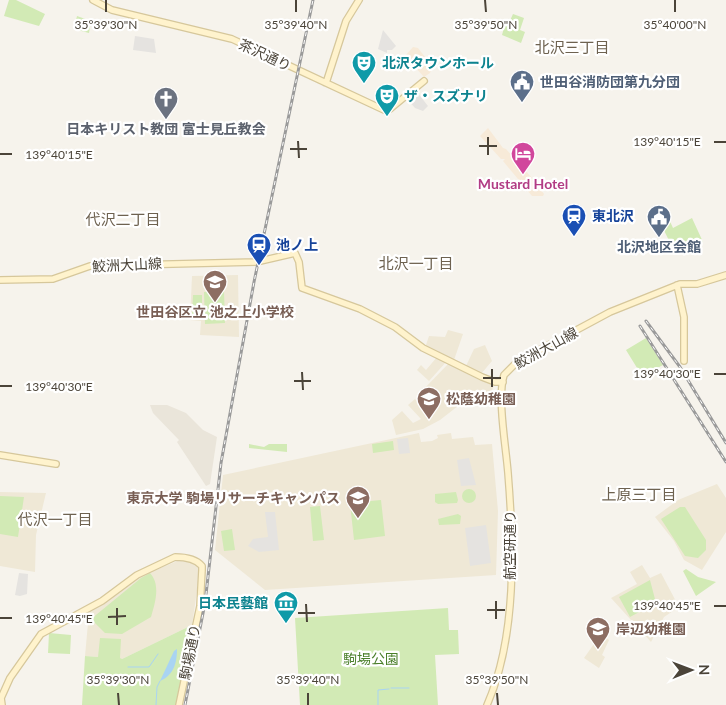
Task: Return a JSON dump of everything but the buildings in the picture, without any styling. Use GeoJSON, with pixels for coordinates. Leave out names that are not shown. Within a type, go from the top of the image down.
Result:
{"type":"FeatureCollection","features":[{"type":"Feature","properties":{"kind":"street","name":"茶沢通り"},"geometry":{"type":"LineString","coordinates":[[93,0],[112,10],[232,39],[386,110],[424,81]]}},
{"type":"Feature","properties":{"kind":"street"},"geometry":{"type":"LineString","coordinates":[[326,83],[346,21],[359,0]]}},
{"type":"Feature","properties":{"kind":"street","name":"鮫洲大山線"},"geometry":{"type":"LineString","coordinates":[[0,280],[53,278],[89,266],[190,262],[256,262],[295,253],[299,262],[302,288],[360,310],[395,327],[423,348],[482,377],[495,382],[502,382],[506,371],[522,359],[610,312],[677,285],[697,284],[726,275]]}},
{"type":"Feature","properties":{"kind":"street"},"geometry":{"type":"LineString","coordinates":[[677,285],[684,322],[684,361]]}},
{"type":"Feature","properties":{"kind":"street","name":"航空研通り"},"geometry":{"type":"LineString","coordinates":[[487,705],[505,645],[510,591],[512,528],[502,382]]}},
{"type":"Feature","properties":{"kind":"street"},"geometry":{"type":"LineString","coordinates":[[0,455],[56,464]]}},
{"type":"Feature","properties":{"kind":"street","name":"駒場通り"},"geometry":{"type":"LineString","coordinates":[[2,705],[2,698],[10,678],[40,634],[102,601],[137,575],[174,558],[181,557],[196,561],[202,566],[202,570],[200,606],[180,705]]}},
{"type":"Feature","properties":{"kind":"shaded area"},"geometry":{"type":"Polygon","coordinates":[[[383,30],[396,46],[392,50],[387,50],[387,53],[378,49],[383,30]]]}},
{"type":"Feature","properties":{"kind":"shaded area"},"geometry":{"type":"Polygon","coordinates":[[[135,36],[154,39],[156,53],[133,50],[135,36]]]}},
{"type":"Feature","properties":{"kind":"shaded area"},"geometry":{"type":"Polygon","coordinates":[[[413,47],[418,48],[432,66],[430,73],[424,77],[405,56],[413,47]]]}},
{"type":"Feature","properties":{"kind":"shaded area"},"geometry":{"type":"Polygon","coordinates":[[[417,92],[428,106],[423,111],[415,108],[408,100],[417,92]]]}},
{"type":"Feature","properties":{"kind":"shaded area"},"geometry":{"type":"Polygon","coordinates":[[[488,128],[503,148],[533,179],[544,194],[543,196],[532,196],[503,161],[505,159],[501,159],[480,136],[488,128]]]}},
{"type":"Feature","properties":{"kind":"shaded area","name":"世田谷区立 池之上小学校"},"geometry":{"type":"Polygon","coordinates":[[[238,275],[239,337],[200,335],[201,321],[190,320],[192,276],[238,275]]]}},
{"type":"Feature","properties":{"kind":"shaded area"},"geometry":{"type":"Polygon","coordinates":[[[448,330],[463,334],[454,360],[425,348],[429,336],[445,337],[448,330]]]}},
{"type":"Feature","properties":{"kind":"shaded area"},"geometry":{"type":"Polygon","coordinates":[[[485,345],[492,361],[481,374],[466,366],[474,349],[485,345]]]}},
{"type":"Feature","properties":{"kind":"shaded area"},"geometry":{"type":"Polygon","coordinates":[[[437,357],[447,361],[429,381],[417,370],[421,365],[426,370],[437,357]]]}},
{"type":"Feature","properties":{"kind":"shaded area"},"geometry":{"type":"Polygon","coordinates":[[[450,362],[494,385],[490,396],[476,392],[440,420],[423,429],[396,435],[392,420],[402,411],[413,423],[421,419],[408,405],[415,399],[425,410],[430,406],[419,394],[450,362]]]}},
{"type":"Feature","properties":{"kind":"shaded area"},"geometry":{"type":"Polygon","coordinates":[[[150,405],[167,405],[186,413],[203,430],[217,437],[210,484],[206,486],[177,442],[179,440],[153,413],[150,405]]]}},
{"type":"Feature","properties":{"kind":"shaded area","name":"東京大学 駒場リサーチキャンパス"},"geometry":{"type":"Polygon","coordinates":[[[419,433],[421,442],[432,441],[438,438],[437,435],[451,433],[452,439],[473,437],[475,445],[492,444],[498,511],[496,575],[265,590],[215,550],[223,475],[419,433]]]}},
{"type":"Feature","properties":{"kind":"shaded area"},"geometry":{"type":"Polygon","coordinates":[[[408,438],[410,453],[399,454],[397,439],[408,438]]]}},
{"type":"Feature","properties":{"kind":"shaded area"},"geometry":{"type":"Polygon","coordinates":[[[469,458],[476,485],[461,486],[457,460],[469,458]]]}},
{"type":"Feature","properties":{"kind":"shaded area"},"geometry":{"type":"Polygon","coordinates":[[[717,484],[726,498],[726,532],[702,570],[684,560],[674,541],[655,517],[678,500],[717,484]]]}},
{"type":"Feature","properties":{"kind":"shaded area"},"geometry":{"type":"Polygon","coordinates":[[[0,492],[46,493],[36,535],[35,572],[0,566],[0,492]]]}},
{"type":"Feature","properties":{"kind":"shaded area"},"geometry":{"type":"Polygon","coordinates":[[[265,512],[275,512],[279,550],[259,552],[248,546],[253,539],[268,537],[265,512]]]}},
{"type":"Feature","properties":{"kind":"shaded area"},"geometry":{"type":"Polygon","coordinates":[[[486,525],[491,563],[470,566],[465,528],[486,525]]]}},
{"type":"Feature","properties":{"kind":"shaded area"},"geometry":{"type":"Polygon","coordinates":[[[180,560],[195,563],[200,570],[192,625],[122,659],[85,656],[89,612],[141,576],[180,560]]]}},
{"type":"Feature","properties":{"kind":"shaded area"},"geometry":{"type":"Polygon","coordinates":[[[642,565],[650,578],[661,573],[679,607],[664,617],[651,642],[611,598],[637,584],[630,572],[642,565]]]}},
{"type":"Feature","properties":{"kind":"shaded area"},"geometry":{"type":"Polygon","coordinates":[[[19,573],[28,574],[27,594],[20,596],[15,595],[19,573]]]}},
{"type":"Feature","properties":{"kind":"shaded area","name":"岸辺幼稚園"},"geometry":{"type":"Polygon","coordinates":[[[601,634],[609,640],[602,655],[605,657],[599,668],[584,658],[601,634]]]}},
{"type":"Feature","properties":{"kind":"green space"},"geometry":{"type":"Polygon","coordinates":[[[9,0],[16,0],[45,14],[39,26],[4,16],[9,0]]]}},
{"type":"Feature","properties":{"kind":"green space"},"geometry":{"type":"Polygon","coordinates":[[[513,14],[524,18],[520,30],[525,32],[521,43],[502,35],[505,24],[508,25],[513,14]]]}},
{"type":"Feature","properties":{"kind":"green space"},"geometry":{"type":"Polygon","coordinates":[[[77,16],[91,21],[89,33],[74,29],[77,16]]]}},
{"type":"Feature","properties":{"kind":"green space"},"geometry":{"type":"Polygon","coordinates":[[[668,217],[673,228],[692,218],[703,242],[675,253],[660,222],[668,217]]]}},
{"type":"Feature","properties":{"kind":"green space"},"geometry":{"type":"Polygon","coordinates":[[[224,291],[225,323],[205,324],[204,292],[224,291]]]}},
{"type":"Feature","properties":{"kind":"green space"},"geometry":{"type":"Polygon","coordinates":[[[193,295],[202,295],[202,314],[192,314],[193,295]]]}},
{"type":"Feature","properties":{"kind":"green space"},"geometry":{"type":"Polygon","coordinates":[[[646,338],[663,365],[642,376],[626,350],[646,338]]]}},
{"type":"Feature","properties":{"kind":"green space"},"geometry":{"type":"Polygon","coordinates":[[[393,441],[394,450],[373,453],[372,444],[393,441]]]}},
{"type":"Feature","properties":{"kind":"green space"},"geometry":{"type":"Polygon","coordinates":[[[249,444],[264,447],[269,444],[287,444],[287,452],[249,448],[249,444]]]}},
{"type":"Feature","properties":{"kind":"green space"},"geometry":{"type":"Polygon","coordinates":[[[466,489],[472,489],[476,496],[472,503],[466,503],[462,499],[462,493],[466,489]]]}},
{"type":"Feature","properties":{"kind":"green space"},"geometry":{"type":"Polygon","coordinates":[[[456,492],[457,503],[438,504],[435,502],[435,494],[456,492]]]}},
{"type":"Feature","properties":{"kind":"green space"},"geometry":{"type":"Polygon","coordinates":[[[0,496],[24,497],[18,537],[0,534],[0,496]]]}},
{"type":"Feature","properties":{"kind":"green space"},"geometry":{"type":"Polygon","coordinates":[[[381,500],[385,536],[354,540],[350,503],[381,500]]]}},
{"type":"Feature","properties":{"kind":"green space"},"geometry":{"type":"Polygon","coordinates":[[[320,506],[324,540],[313,541],[310,507],[320,506]]]}},
{"type":"Feature","properties":{"kind":"green space"},"geometry":{"type":"Polygon","coordinates":[[[680,507],[685,507],[706,540],[706,550],[698,558],[685,556],[661,519],[680,507]]]}},
{"type":"Feature","properties":{"kind":"green space"},"geometry":{"type":"Polygon","coordinates":[[[458,514],[461,516],[460,524],[439,525],[438,519],[458,514]]]}},
{"type":"Feature","properties":{"kind":"green space"},"geometry":{"type":"Polygon","coordinates":[[[232,529],[235,550],[224,551],[221,531],[232,529]]]}},
{"type":"Feature","properties":{"kind":"green space"},"geometry":{"type":"Polygon","coordinates":[[[686,569],[698,577],[716,582],[696,596],[683,571],[686,569]]]}},
{"type":"Feature","properties":{"kind":"green space"},"geometry":{"type":"Polygon","coordinates":[[[150,573],[156,589],[151,617],[122,634],[105,633],[91,619],[141,578],[150,573]]]}},
{"type":"Feature","properties":{"kind":"green space"},"geometry":{"type":"Polygon","coordinates":[[[650,580],[656,603],[630,617],[619,597],[650,580]]]}},
{"type":"Feature","properties":{"kind":"green space","name":"駒場公園"},"geometry":{"type":"Polygon","coordinates":[[[448,608],[449,630],[458,630],[459,654],[435,655],[438,705],[300,705],[295,618],[448,608]]]}},
{"type":"Feature","properties":{"kind":"green space"},"geometry":{"type":"Polygon","coordinates":[[[192,625],[176,705],[82,705],[85,656],[98,657],[100,638],[121,639],[120,658],[122,659],[192,625]]]}},
{"type":"Feature","properties":{"kind":"green space"},"geometry":{"type":"Polygon","coordinates":[[[49,633],[71,635],[70,654],[48,653],[49,633]]]}},
{"type":"Feature","properties":{"kind":"water"},"geometry":{"type":"Polygon","coordinates":[[[177,649],[172,672],[160,681],[174,651],[177,649]]]}},
{"type":"Feature","properties":{"kind":"waterway"},"geometry":{"type":"LineString","coordinates":[[128,667],[149,667],[158,654]]}},
{"type":"Feature","properties":{"kind":"waterway"},"geometry":{"type":"LineString","coordinates":[[156,705],[157,687],[160,681]]}},
{"type":"Feature","properties":{"kind":"waterway"},"geometry":{"type":"LineString","coordinates":[[391,688],[409,688]]}},
{"type":"Feature","properties":{"kind":"waterway"},"geometry":{"type":"LineString","coordinates":[[378,705],[378,690],[389,689]]}},
{"type":"Feature","properties":{"kind":"railway"},"geometry":{"type":"LineString","coordinates":[[185,705],[205,603],[221,463],[254,282],[313,0]]}},
{"type":"Feature","properties":{"kind":"railway"},"geometry":{"type":"LineString","coordinates":[[646,321],[680,367],[726,443]]}},
{"type":"Feature","properties":{"kind":"railway"},"geometry":{"type":"LineString","coordinates":[[640,326],[726,462]]}},
{"type":"Feature","properties":{"kind":"place","name":"北沢タウンホール"},"geometry":{"type":"Point","coordinates":[364,84]}},
{"type":"Feature","properties":{"kind":"place","name":"世田谷消防団第九分団"},"geometry":{"type":"Point","coordinates":[522,103]}},
{"type":"Feature","properties":{"kind":"place","name":"ザ・スズナリ"},"geometry":{"type":"Point","coordinates":[387,117]}},
{"type":"Feature","properties":{"kind":"place","name":"日本キリスト教団 富士見丘教会"},"geometry":{"type":"Point","coordinates":[166,120]}},
{"type":"Feature","properties":{"kind":"place","name":"Mustard Hotel"},"geometry":{"type":"Point","coordinates":[523,175]}},
{"type":"Feature","properties":{"kind":"place","name":"東北沢"},"geometry":{"type":"Point","coordinates":[574,237]}},
{"type":"Feature","properties":{"kind":"place","name":"北沢地区会館"},"geometry":{"type":"Point","coordinates":[659,238]}},
{"type":"Feature","properties":{"kind":"place","name":"池ノ上"},"geometry":{"type":"Point","coordinates":[259,266]}},
{"type":"Feature","properties":{"kind":"place","name":"世田谷区立 池之上小学校"},"geometry":{"type":"Point","coordinates":[215,303]}},
{"type":"Feature","properties":{"kind":"place","name":"松蔭幼稚園"},"geometry":{"type":"Point","coordinates":[429,420]}},
{"type":"Feature","properties":{"kind":"place","name":"東京大学 駒場リサーチキャンパス"},"geometry":{"type":"Point","coordinates":[358,519]}},
{"type":"Feature","properties":{"kind":"place","name":"日本民藝館"},"geometry":{"type":"Point","coordinates":[286,624]}},
{"type":"Feature","properties":{"kind":"place","name":"岸辺幼稚園"},"geometry":{"type":"Point","coordinates":[598,650]}},
{"type":"Feature","properties":{"kind":"district","name":"北沢三丁目"},"geometry":{"type":"Point","coordinates":[572,48]}},
{"type":"Feature","properties":{"kind":"district","name":"代沢二丁目"},"geometry":{"type":"Point","coordinates":[123,220]}},
{"type":"Feature","properties":{"kind":"district","name":"北沢一丁目"},"geometry":{"type":"Point","coordinates":[416,264]}},
{"type":"Feature","properties":{"kind":"district","name":"上原三丁目"},"geometry":{"type":"Point","coordinates":[639,495]}},
{"type":"Feature","properties":{"kind":"district","name":"代沢一丁目"},"geometry":{"type":"Point","coordinates":[55,520]}}]}
